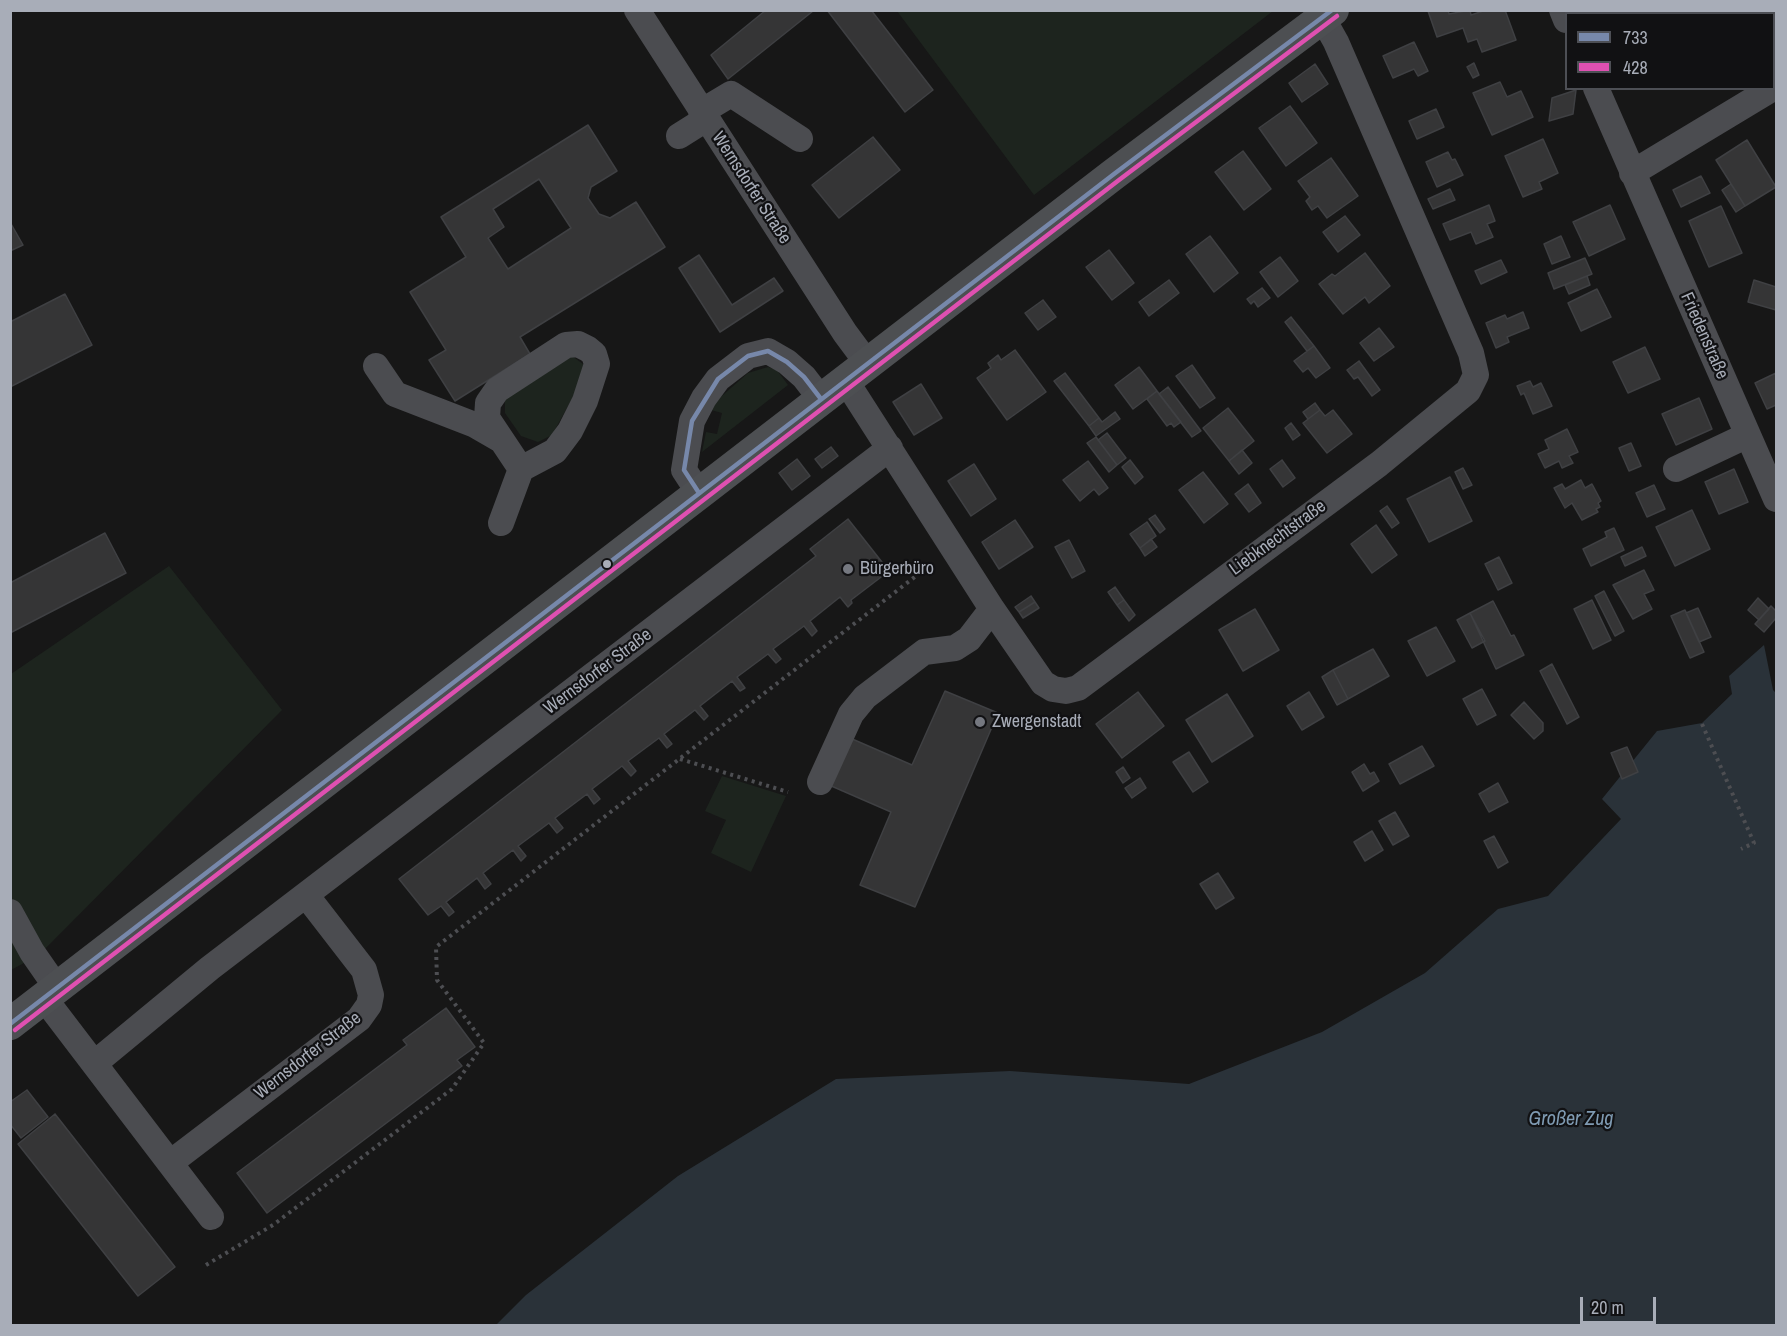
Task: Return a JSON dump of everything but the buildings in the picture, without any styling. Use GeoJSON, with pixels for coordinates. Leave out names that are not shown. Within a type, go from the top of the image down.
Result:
{"type":"FeatureCollection","features":[{"type":"Feature","properties":{"kind":"main road"},"geometry":{"type":"LineString","coordinates":[[10,1024],[821,399],[1327,14]]}},
{"type":"Feature","properties":{"kind":"street","name":"Wernsdorfer Straße"},"geometry":{"type":"LineString","coordinates":[[637,10],[704,116],[857,373]]}},
{"type":"Feature","properties":{"kind":"street","name":"Liebknechtstraße"},"geometry":{"type":"LineString","coordinates":[[857,373],[890,448],[992,609],[1043,682],[1060,690],[1078,688],[1379,464],[1468,390],[1476,375],[1471,353],[1336,42],[1327,14]]}},
{"type":"Feature","properties":{"kind":"street","name":"Friedenstraße"},"geometry":{"type":"LineString","coordinates":[[1597,90],[1776,499]]}},
{"type":"Feature","properties":{"kind":"street"},"geometry":{"type":"LineString","coordinates":[[1632,172],[1771,90]]}},
{"type":"Feature","properties":{"kind":"street"},"geometry":{"type":"LineString","coordinates":[[679,136],[731,94],[800,139]]}},
{"type":"Feature","properties":{"kind":"street"},"geometry":{"type":"LineString","coordinates":[[501,523],[521,469],[555,451],[570,432],[591,384],[597,364],[594,354],[578,344],[566,345],[496,390],[488,403],[487,418],[521,469]]}},
{"type":"Feature","properties":{"kind":"street"},"geometry":{"type":"LineString","coordinates":[[699,493],[684,470],[692,421],[704,398],[718,379],[748,356],[768,351],[787,362],[804,376],[821,399]]}},
{"type":"Feature","properties":{"kind":"street"},"geometry":{"type":"LineString","coordinates":[[376,366],[395,394],[475,425],[502,441]]}},
{"type":"Feature","properties":{"kind":"street"},"geometry":{"type":"LineString","coordinates":[[1676,469],[1748,435]]}},
{"type":"Feature","properties":{"kind":"street","name":"Wernsdorfer Straße"},"geometry":{"type":"LineString","coordinates":[[95,1063],[210,968],[890,448]]}},
{"type":"Feature","properties":{"kind":"street"},"geometry":{"type":"LineString","coordinates":[[820,782],[851,714],[865,697],[924,652],[955,648],[969,639],[992,609]]}},
{"type":"Feature","properties":{"kind":"street","name":"Wernsdorfer Straße"},"geometry":{"type":"LineString","coordinates":[[170,1163],[359,1019],[369,1005],[370,995],[364,970],[306,895]]}},
{"type":"Feature","properties":{"kind":"street"},"geometry":{"type":"LineString","coordinates":[[10,912],[32,952],[50,993],[95,1063],[211,1217]]}},
{"type":"Feature","properties":{"kind":"path"},"geometry":{"type":"LineString","coordinates":[[206,1265],[273,1225],[452,1089],[484,1043],[437,980],[435,947],[925,569]]}},
{"type":"Feature","properties":{"kind":"path"},"geometry":{"type":"LineString","coordinates":[[1702,723],[1754,843],[1741,849]]}},
{"type":"Feature","properties":{"kind":"path"},"geometry":{"type":"LineString","coordinates":[[679,759],[788,792]]}},
{"type":"Feature","properties":{"kind":"shaded area"},"geometry":{"type":"Polygon","coordinates":[[[897,11],[1273,11],[1034,195],[897,11]]]}},
{"type":"Feature","properties":{"kind":"shaded area"},"geometry":{"type":"Polygon","coordinates":[[[572,356],[583,364],[584,377],[552,435],[538,442],[521,436],[505,413],[505,401],[509,393],[572,356]]]}},
{"type":"Feature","properties":{"kind":"shaded area"},"geometry":{"type":"Polygon","coordinates":[[[768,367],[777,370],[788,385],[702,452],[706,432],[717,434],[722,413],[711,410],[715,402],[748,373],[768,367]]]}},
{"type":"Feature","properties":{"kind":"shaded area"},"geometry":{"type":"Polygon","coordinates":[[[169,566],[282,710],[39,955],[11,970],[11,674],[169,566]]]}},
{"type":"Feature","properties":{"kind":"shaded area"},"geometry":{"type":"Polygon","coordinates":[[[722,776],[786,796],[751,872],[711,853],[726,820],[705,811],[722,776]]]}},
{"type":"Feature","properties":{"kind":"water","name":"Großer Zug"},"geometry":{"type":"Polygon","coordinates":[[[1764,645],[1773,690],[1776,693],[1776,1325],[495,1326],[526,1295],[678,1176],[836,1079],[1010,1071],[1189,1084],[1322,1032],[1425,973],[1498,909],[1548,896],[1621,819],[1602,799],[1657,731],[1702,723],[1732,694],[1729,676],[1764,645]]]}},
{"type":"Feature","properties":{"kind":"transit line","name":"733"},"geometry":{"type":"LineString","coordinates":[[10,1024],[1114,174],[1332,10]]}},
{"type":"Feature","properties":{"kind":"transit line","name":"428"},"geometry":{"type":"LineString","coordinates":[[15,1030],[1119,180],[1337,16]]}},
{"type":"Feature","properties":{"kind":"transit line","name":"733"},"geometry":{"type":"LineString","coordinates":[[699,493],[684,470],[692,421],[718,379],[748,356],[768,351],[787,362],[804,377],[821,399]]}},
{"type":"Feature","properties":{"kind":"place","name":"Bürgerbüro"},"geometry":{"type":"Point","coordinates":[848,569]}},
{"type":"Feature","properties":{"kind":"place","name":"Zwergenstadt"},"geometry":{"type":"Point","coordinates":[980,722]}}]}
